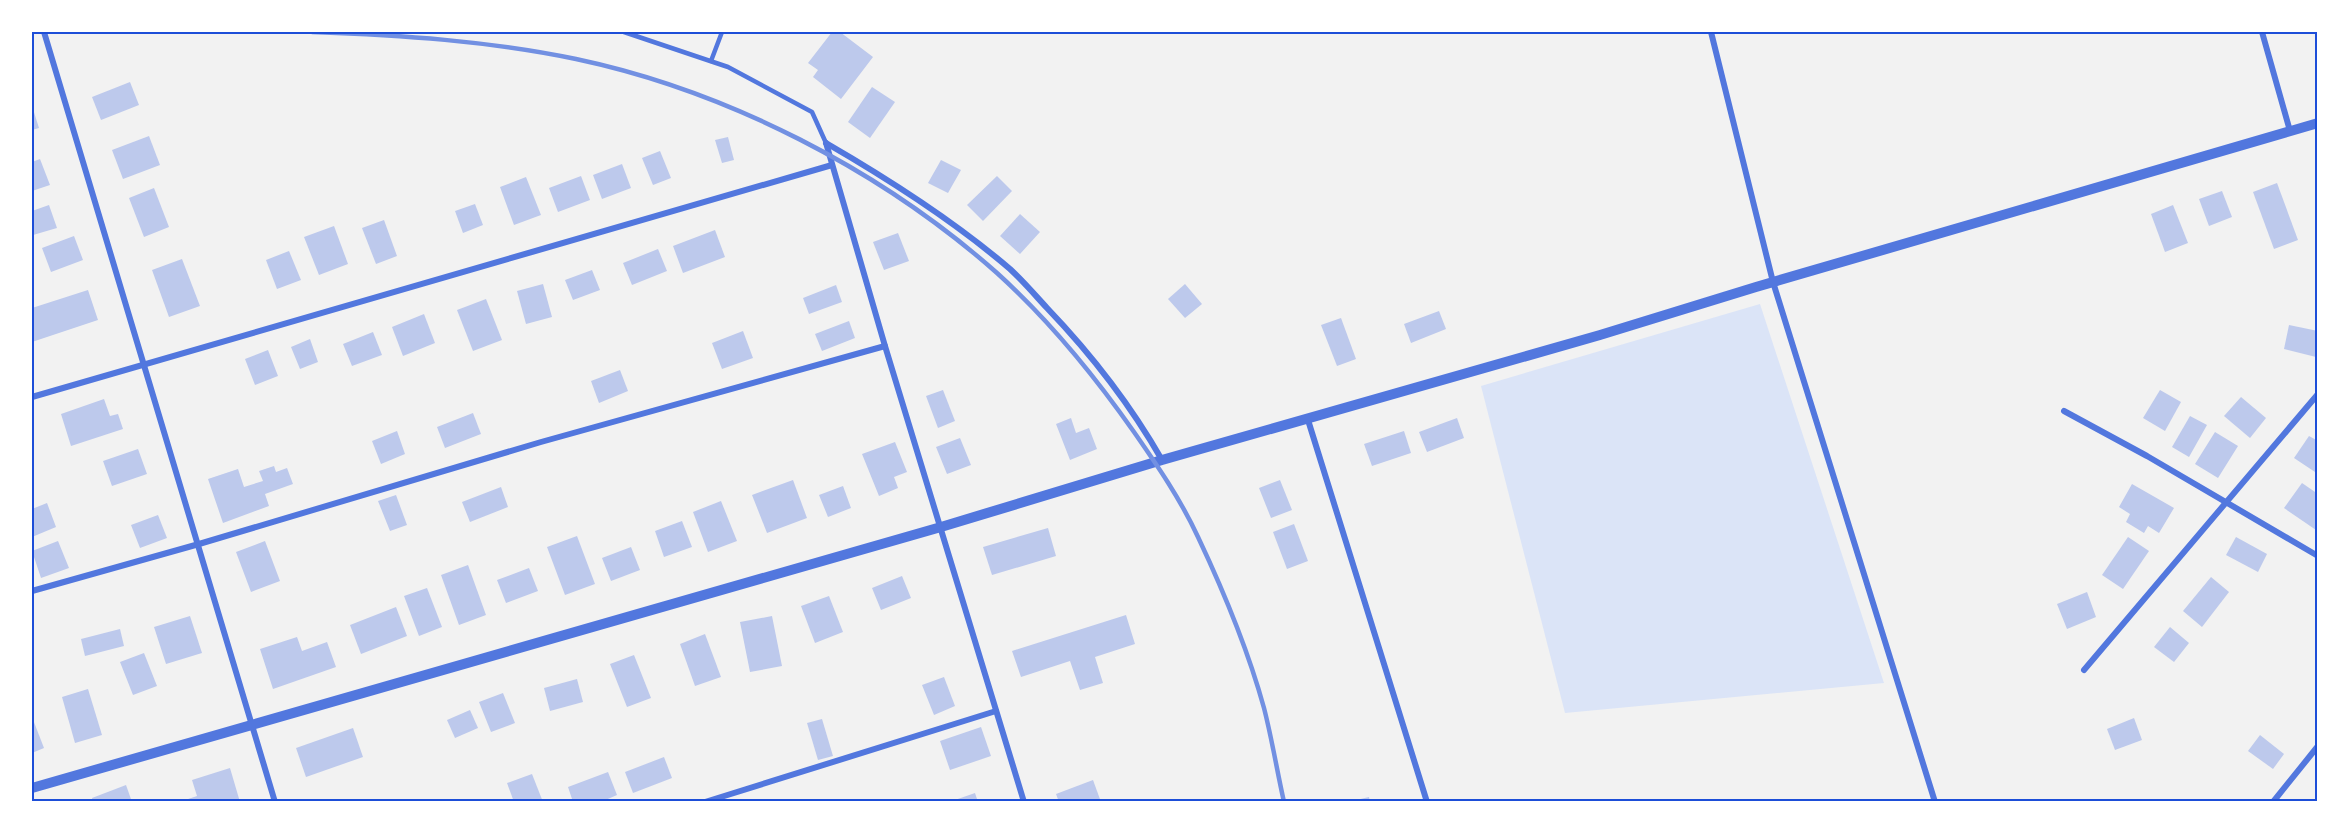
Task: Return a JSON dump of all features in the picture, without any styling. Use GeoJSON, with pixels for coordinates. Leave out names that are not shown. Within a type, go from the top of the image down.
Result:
{"type":"FeatureCollection","features":[{"type":"Feature","properties":{"kind":"street"},"geometry":{"type":"LineString","coordinates":[[44,32],[275,801]]}},
{"type":"Feature","properties":{"kind":"street"},"geometry":{"type":"LineString","coordinates":[[1711,32],[1773,282],[1935,801]]}},
{"type":"Feature","properties":{"kind":"street"},"geometry":{"type":"LineString","coordinates":[[2262,32],[2290,131]]}},
{"type":"Feature","properties":{"kind":"street"},"geometry":{"type":"LineString","coordinates":[[32,788],[941,527],[1162,460],[1308,420],[2318,123]]}},
{"type":"Feature","properties":{"kind":"street"},"geometry":{"type":"LineString","coordinates":[[826,143],[885,346],[1024,801]]}},
{"type":"Feature","properties":{"kind":"street"},"geometry":{"type":"LineString","coordinates":[[826,143],[914,196],[1010,270],[1078,341],[1117,389],[1162,460]]}},
{"type":"Feature","properties":{"kind":"street"},"geometry":{"type":"LineString","coordinates":[[32,397],[832,165]]}},
{"type":"Feature","properties":{"kind":"street"},"geometry":{"type":"LineString","coordinates":[[32,591],[199,544],[541,442],[885,346]]}},
{"type":"Feature","properties":{"kind":"street"},"geometry":{"type":"LineString","coordinates":[[2084,670],[2228,503],[2318,394]]}},
{"type":"Feature","properties":{"kind":"street"},"geometry":{"type":"LineString","coordinates":[[2064,411],[2147,456],[2318,556]]}},
{"type":"Feature","properties":{"kind":"street"},"geometry":{"type":"LineString","coordinates":[[1308,420],[1427,801]]}},
{"type":"Feature","properties":{"kind":"street"},"geometry":{"type":"LineString","coordinates":[[705,801],[996,711]]}},
{"type":"Feature","properties":{"kind":"street"},"geometry":{"type":"LineString","coordinates":[[2273,801],[2318,746]]}},
{"type":"Feature","properties":{"kind":"lane"},"geometry":{"type":"LineString","coordinates":[[624,32],[728,67],[812,112],[826,143]]}},
{"type":"Feature","properties":{"kind":"lane"},"geometry":{"type":"LineString","coordinates":[[711,61],[722,32]]}},
{"type":"Feature","properties":{"kind":"shaded area"},"geometry":{"type":"Polygon","coordinates":[[[1760,304],[1884,683],[1565,713],[1481,386],[1760,304]]]}},
{"type":"Feature","properties":{"kind":"building"},"geometry":{"type":"Polygon","coordinates":[[[832,32],[840,32],[873,57],[841,99],[813,77],[818,70],[808,63],[832,32]]]}},
{"type":"Feature","properties":{"kind":"building"},"geometry":{"type":"Polygon","coordinates":[[[130,82],[139,105],[101,120],[92,97],[130,82]]]}},
{"type":"Feature","properties":{"kind":"building"},"geometry":{"type":"Polygon","coordinates":[[[872,87],[895,102],[870,138],[848,122],[872,87]]]}},
{"type":"Feature","properties":{"kind":"building"},"geometry":{"type":"Polygon","coordinates":[[[32,106],[39,128],[32,130],[32,106]]]}},
{"type":"Feature","properties":{"kind":"building"},"geometry":{"type":"Polygon","coordinates":[[[149,136],[160,165],[123,179],[112,150],[149,136]]]}},
{"type":"Feature","properties":{"kind":"building"},"geometry":{"type":"Polygon","coordinates":[[[728,137],[734,160],[722,163],[715,140],[728,137]]]}},
{"type":"Feature","properties":{"kind":"building"},"geometry":{"type":"Polygon","coordinates":[[[660,151],[671,178],[653,185],[642,158],[660,151]]]}},
{"type":"Feature","properties":{"kind":"building"},"geometry":{"type":"Polygon","coordinates":[[[40,159],[50,185],[32,191],[32,162],[40,159]]]}},
{"type":"Feature","properties":{"kind":"building"},"geometry":{"type":"Polygon","coordinates":[[[941,160],[961,170],[948,193],[928,183],[941,160]]]}},
{"type":"Feature","properties":{"kind":"building"},"geometry":{"type":"Polygon","coordinates":[[[622,164],[631,188],[602,199],[593,175],[622,164]]]}},
{"type":"Feature","properties":{"kind":"building"},"geometry":{"type":"Polygon","coordinates":[[[581,176],[590,200],[558,212],[549,188],[581,176]]]}},
{"type":"Feature","properties":{"kind":"building"},"geometry":{"type":"Polygon","coordinates":[[[997,176],[1012,191],[983,221],[967,205],[997,176]]]}},
{"type":"Feature","properties":{"kind":"building"},"geometry":{"type":"Polygon","coordinates":[[[526,177],[541,215],[514,225],[500,187],[526,177]]]}},
{"type":"Feature","properties":{"kind":"building"},"geometry":{"type":"Polygon","coordinates":[[[2277,183],[2298,240],[2274,249],[2253,192],[2277,183]]]}},
{"type":"Feature","properties":{"kind":"building"},"geometry":{"type":"Polygon","coordinates":[[[154,188],[169,227],[144,237],[129,198],[154,188]]]}},
{"type":"Feature","properties":{"kind":"building"},"geometry":{"type":"Polygon","coordinates":[[[2222,191],[2232,217],[2209,226],[2199,199],[2222,191]]]}},
{"type":"Feature","properties":{"kind":"building"},"geometry":{"type":"Polygon","coordinates":[[[475,204],[483,225],[463,233],[455,211],[475,204]]]}},
{"type":"Feature","properties":{"kind":"building"},"geometry":{"type":"Polygon","coordinates":[[[49,205],[57,228],[33,235],[32,211],[49,205]]]}},
{"type":"Feature","properties":{"kind":"building"},"geometry":{"type":"Polygon","coordinates":[[[2173,205],[2188,243],[2165,252],[2151,214],[2173,205]]]}},
{"type":"Feature","properties":{"kind":"building"},"geometry":{"type":"Polygon","coordinates":[[[1020,214],[1040,232],[1020,254],[1000,236],[1020,214]]]}},
{"type":"Feature","properties":{"kind":"building"},"geometry":{"type":"Polygon","coordinates":[[[384,220],[397,256],[376,264],[362,228],[384,220]]]}},
{"type":"Feature","properties":{"kind":"building"},"geometry":{"type":"Polygon","coordinates":[[[334,226],[348,264],[319,275],[304,237],[334,226]]]}},
{"type":"Feature","properties":{"kind":"building"},"geometry":{"type":"Polygon","coordinates":[[[715,230],[725,257],[683,273],[673,246],[715,230]]]}},
{"type":"Feature","properties":{"kind":"building"},"geometry":{"type":"Polygon","coordinates":[[[898,233],[909,261],[884,270],[873,242],[898,233]]]}},
{"type":"Feature","properties":{"kind":"building"},"geometry":{"type":"Polygon","coordinates":[[[74,236],[83,260],[51,272],[42,248],[74,236]]]}},
{"type":"Feature","properties":{"kind":"building"},"geometry":{"type":"Polygon","coordinates":[[[658,249],[667,271],[632,285],[623,263],[658,249]]]}},
{"type":"Feature","properties":{"kind":"building"},"geometry":{"type":"Polygon","coordinates":[[[289,251],[301,280],[277,289],[266,260],[289,251]]]}},
{"type":"Feature","properties":{"kind":"building"},"geometry":{"type":"Polygon","coordinates":[[[182,259],[200,306],[169,317],[152,270],[182,259]]]}},
{"type":"Feature","properties":{"kind":"building"},"geometry":{"type":"Polygon","coordinates":[[[592,270],[600,290],[573,300],[565,280],[592,270]]]}},
{"type":"Feature","properties":{"kind":"building"},"geometry":{"type":"Polygon","coordinates":[[[543,284],[552,317],[526,324],[517,291],[543,284]]]}},
{"type":"Feature","properties":{"kind":"building"},"geometry":{"type":"Polygon","coordinates":[[[1185,284],[1202,304],[1185,318],[1168,299],[1185,284]]]}},
{"type":"Feature","properties":{"kind":"building"},"geometry":{"type":"Polygon","coordinates":[[[836,285],[842,302],[809,314],[803,298],[836,285]]]}},
{"type":"Feature","properties":{"kind":"building"},"geometry":{"type":"Polygon","coordinates":[[[88,290],[98,320],[32,342],[32,308],[88,290]]]}},
{"type":"Feature","properties":{"kind":"building"},"geometry":{"type":"Polygon","coordinates":[[[486,299],[502,340],[473,351],[457,310],[486,299]]]}},
{"type":"Feature","properties":{"kind":"building"},"geometry":{"type":"Polygon","coordinates":[[[1439,311],[1446,329],[1411,343],[1404,324],[1439,311]]]}},
{"type":"Feature","properties":{"kind":"building"},"geometry":{"type":"Polygon","coordinates":[[[424,314],[435,343],[403,356],[392,327],[424,314]]]}},
{"type":"Feature","properties":{"kind":"building"},"geometry":{"type":"Polygon","coordinates":[[[1341,318],[1356,359],[1337,366],[1321,325],[1341,318]]]}},
{"type":"Feature","properties":{"kind":"building"},"geometry":{"type":"Polygon","coordinates":[[[849,321],[855,338],[822,351],[815,334],[849,321]]]}},
{"type":"Feature","properties":{"kind":"building"},"geometry":{"type":"Polygon","coordinates":[[[2289,325],[2318,331],[2316,357],[2284,349],[2289,325]]]}},
{"type":"Feature","properties":{"kind":"building"},"geometry":{"type":"Polygon","coordinates":[[[743,331],[753,358],[722,369],[712,343],[743,331]]]}},
{"type":"Feature","properties":{"kind":"building"},"geometry":{"type":"Polygon","coordinates":[[[373,332],[382,355],[352,366],[343,344],[373,332]]]}},
{"type":"Feature","properties":{"kind":"building"},"geometry":{"type":"Polygon","coordinates":[[[310,339],[318,362],[300,369],[291,347],[310,339]]]}},
{"type":"Feature","properties":{"kind":"building"},"geometry":{"type":"Polygon","coordinates":[[[268,350],[278,376],[255,385],[245,359],[268,350]]]}},
{"type":"Feature","properties":{"kind":"building"},"geometry":{"type":"Polygon","coordinates":[[[620,370],[628,391],[599,403],[591,381],[620,370]]]}},
{"type":"Feature","properties":{"kind":"building"},"geometry":{"type":"Polygon","coordinates":[[[943,390],[955,421],[938,428],[926,396],[943,390]]]}},
{"type":"Feature","properties":{"kind":"building"},"geometry":{"type":"Polygon","coordinates":[[[2160,390],[2181,402],[2165,431],[2143,418],[2160,390]]]}},
{"type":"Feature","properties":{"kind":"building"},"geometry":{"type":"Polygon","coordinates":[[[2241,397],[2266,418],[2250,438],[2224,416],[2241,397]]]}},
{"type":"Feature","properties":{"kind":"building"},"geometry":{"type":"Polygon","coordinates":[[[104,399],[110,416],[118,414],[123,429],[71,446],[61,414],[104,399]]]}},
{"type":"Feature","properties":{"kind":"building"},"geometry":{"type":"Polygon","coordinates":[[[473,413],[481,434],[445,448],[437,427],[473,413]]]}},
{"type":"Feature","properties":{"kind":"building"},"geometry":{"type":"Polygon","coordinates":[[[2190,416],[2207,425],[2189,457],[2172,447],[2190,416]]]}},
{"type":"Feature","properties":{"kind":"building"},"geometry":{"type":"Polygon","coordinates":[[[1071,418],[1076,433],[1089,428],[1097,449],[1070,460],[1056,424],[1071,418]]]}},
{"type":"Feature","properties":{"kind":"building"},"geometry":{"type":"Polygon","coordinates":[[[1457,418],[1464,438],[1427,452],[1419,432],[1457,418]]]}},
{"type":"Feature","properties":{"kind":"building"},"geometry":{"type":"Polygon","coordinates":[[[397,431],[405,454],[381,464],[372,441],[397,431]]]}},
{"type":"Feature","properties":{"kind":"building"},"geometry":{"type":"Polygon","coordinates":[[[1404,431],[1411,453],[1372,466],[1364,444],[1404,431]]]}},
{"type":"Feature","properties":{"kind":"building"},"geometry":{"type":"Polygon","coordinates":[[[2215,432],[2238,446],[2218,478],[2195,464],[2215,432]]]}},
{"type":"Feature","properties":{"kind":"building"},"geometry":{"type":"Polygon","coordinates":[[[2309,436],[2318,441],[2318,474],[2294,458],[2309,436]]]}},
{"type":"Feature","properties":{"kind":"building"},"geometry":{"type":"Polygon","coordinates":[[[960,438],[971,465],[947,474],[936,447],[960,438]]]}},
{"type":"Feature","properties":{"kind":"building"},"geometry":{"type":"Polygon","coordinates":[[[895,442],[907,472],[894,477],[898,488],[879,496],[862,454],[895,442]]]}},
{"type":"Feature","properties":{"kind":"building"},"geometry":{"type":"Polygon","coordinates":[[[138,449],[147,474],[112,486],[103,461],[138,449]]]}},
{"type":"Feature","properties":{"kind":"building"},"geometry":{"type":"Polygon","coordinates":[[[274,466],[276,472],[287,468],[293,484],[265,494],[269,506],[223,523],[208,479],[238,469],[244,487],[263,481],[259,471],[274,466]]]}},
{"type":"Feature","properties":{"kind":"building"},"geometry":{"type":"Polygon","coordinates":[[[793,480],[807,518],[767,533],[752,495],[793,480]]]}},
{"type":"Feature","properties":{"kind":"building"},"geometry":{"type":"Polygon","coordinates":[[[1280,480],[1292,510],[1271,518],[1259,488],[1280,480]]]}},
{"type":"Feature","properties":{"kind":"building"},"geometry":{"type":"Polygon","coordinates":[[[2302,483],[2318,494],[2316,530],[2284,508],[2302,483]]]}},
{"type":"Feature","properties":{"kind":"building"},"geometry":{"type":"Polygon","coordinates":[[[2132,484],[2174,508],[2159,533],[2148,526],[2144,533],[2126,522],[2130,514],[2119,507],[2132,484]]]}},
{"type":"Feature","properties":{"kind":"building"},"geometry":{"type":"Polygon","coordinates":[[[843,486],[851,508],[828,517],[819,495],[843,486]]]}},
{"type":"Feature","properties":{"kind":"building"},"geometry":{"type":"Polygon","coordinates":[[[501,487],[508,507],[470,522],[462,502],[501,487]]]}},
{"type":"Feature","properties":{"kind":"building"},"geometry":{"type":"Polygon","coordinates":[[[396,495],[407,525],[390,531],[378,501],[396,495]]]}},
{"type":"Feature","properties":{"kind":"building"},"geometry":{"type":"Polygon","coordinates":[[[721,501],[737,541],[708,552],[693,512],[721,501]]]}},
{"type":"Feature","properties":{"kind":"building"},"geometry":{"type":"Polygon","coordinates":[[[47,503],[56,527],[32,537],[32,509],[47,503]]]}},
{"type":"Feature","properties":{"kind":"building"},"geometry":{"type":"Polygon","coordinates":[[[158,515],[167,538],[140,548],[131,525],[158,515]]]}},
{"type":"Feature","properties":{"kind":"building"},"geometry":{"type":"Polygon","coordinates":[[[682,521],[692,547],[664,557],[655,531],[682,521]]]}},
{"type":"Feature","properties":{"kind":"building"},"geometry":{"type":"Polygon","coordinates":[[[1294,524],[1308,561],[1287,569],[1273,532],[1294,524]]]}},
{"type":"Feature","properties":{"kind":"building"},"geometry":{"type":"Polygon","coordinates":[[[1048,528],[1056,556],[992,575],[983,547],[1048,528]]]}},
{"type":"Feature","properties":{"kind":"building"},"geometry":{"type":"Polygon","coordinates":[[[577,536],[595,584],[565,595],[547,547],[577,536]]]}},
{"type":"Feature","properties":{"kind":"building"},"geometry":{"type":"Polygon","coordinates":[[[2128,537],[2149,551],[2123,589],[2102,575],[2128,537]]]}},
{"type":"Feature","properties":{"kind":"building"},"geometry":{"type":"Polygon","coordinates":[[[2236,537],[2267,554],[2258,572],[2226,555],[2236,537]]]}},
{"type":"Feature","properties":{"kind":"building"},"geometry":{"type":"Polygon","coordinates":[[[58,541],[69,568],[41,578],[32,551],[58,541]]]}},
{"type":"Feature","properties":{"kind":"building"},"geometry":{"type":"Polygon","coordinates":[[[265,541],[280,581],[251,592],[236,552],[265,541]]]}},
{"type":"Feature","properties":{"kind":"building"},"geometry":{"type":"Polygon","coordinates":[[[631,547],[640,570],[611,581],[602,558],[631,547]]]}},
{"type":"Feature","properties":{"kind":"building"},"geometry":{"type":"Polygon","coordinates":[[[468,565],[486,615],[459,625],[441,575],[468,565]]]}},
{"type":"Feature","properties":{"kind":"building"},"geometry":{"type":"Polygon","coordinates":[[[529,568],[538,591],[506,603],[497,580],[529,568]]]}},
{"type":"Feature","properties":{"kind":"building"},"geometry":{"type":"Polygon","coordinates":[[[902,576],[911,598],[881,610],[872,588],[902,576]]]}},
{"type":"Feature","properties":{"kind":"building"},"geometry":{"type":"Polygon","coordinates":[[[2211,577],[2229,592],[2202,627],[2183,611],[2211,577]]]}},
{"type":"Feature","properties":{"kind":"building"},"geometry":{"type":"Polygon","coordinates":[[[427,588],[442,627],[419,636],[404,596],[427,588]]]}},
{"type":"Feature","properties":{"kind":"building"},"geometry":{"type":"Polygon","coordinates":[[[2087,592],[2096,617],[2067,629],[2057,604],[2087,592]]]}},
{"type":"Feature","properties":{"kind":"building"},"geometry":{"type":"Polygon","coordinates":[[[829,596],[843,632],[815,643],[801,606],[829,596]]]}},
{"type":"Feature","properties":{"kind":"building"},"geometry":{"type":"Polygon","coordinates":[[[396,607],[407,636],[361,654],[350,625],[396,607]]]}},
{"type":"Feature","properties":{"kind":"building"},"geometry":{"type":"Polygon","coordinates":[[[1126,615],[1135,644],[1095,657],[1103,683],[1080,690],[1070,661],[1021,677],[1012,651],[1126,615]]]}},
{"type":"Feature","properties":{"kind":"building"},"geometry":{"type":"Polygon","coordinates":[[[190,616],[202,653],[166,664],[154,627],[190,616]]]}},
{"type":"Feature","properties":{"kind":"building"},"geometry":{"type":"Polygon","coordinates":[[[772,616],[782,666],[750,672],[740,622],[772,616]]]}},
{"type":"Feature","properties":{"kind":"building"},"geometry":{"type":"Polygon","coordinates":[[[2170,627],[2189,643],[2174,662],[2154,647],[2170,627]]]}},
{"type":"Feature","properties":{"kind":"building"},"geometry":{"type":"Polygon","coordinates":[[[120,629],[124,646],[85,656],[81,639],[120,629]]]}},
{"type":"Feature","properties":{"kind":"building"},"geometry":{"type":"Polygon","coordinates":[[[705,634],[721,677],[695,686],[680,644],[705,634]]]}},
{"type":"Feature","properties":{"kind":"building"},"geometry":{"type":"Polygon","coordinates":[[[297,637],[302,651],[327,642],[336,667],[273,689],[260,649],[297,637]]]}},
{"type":"Feature","properties":{"kind":"building"},"geometry":{"type":"Polygon","coordinates":[[[144,653],[157,686],[133,695],[120,662],[144,653]]]}},
{"type":"Feature","properties":{"kind":"building"},"geometry":{"type":"Polygon","coordinates":[[[634,655],[651,698],[627,707],[610,664],[634,655]]]}},
{"type":"Feature","properties":{"kind":"building"},"geometry":{"type":"Polygon","coordinates":[[[944,677],[955,706],[934,715],[922,685],[944,677]]]}},
{"type":"Feature","properties":{"kind":"building"},"geometry":{"type":"Polygon","coordinates":[[[577,679],[583,702],[550,711],[544,688],[577,679]]]}},
{"type":"Feature","properties":{"kind":"building"},"geometry":{"type":"Polygon","coordinates":[[[88,689],[102,735],[75,743],[62,697],[88,689]]]}},
{"type":"Feature","properties":{"kind":"building"},"geometry":{"type":"Polygon","coordinates":[[[503,693],[515,723],[491,732],[479,702],[503,693]]]}},
{"type":"Feature","properties":{"kind":"building"},"geometry":{"type":"Polygon","coordinates":[[[470,710],[478,728],[455,738],[447,720],[470,710]]]}},
{"type":"Feature","properties":{"kind":"building"},"geometry":{"type":"Polygon","coordinates":[[[32,717],[44,748],[32,753],[32,717]]]}},
{"type":"Feature","properties":{"kind":"building"},"geometry":{"type":"Polygon","coordinates":[[[2134,718],[2142,740],[2115,750],[2107,729],[2134,718]]]}},
{"type":"Feature","properties":{"kind":"building"},"geometry":{"type":"Polygon","coordinates":[[[822,719],[833,756],[818,760],[807,723],[822,719]]]}},
{"type":"Feature","properties":{"kind":"building"},"geometry":{"type":"Polygon","coordinates":[[[981,727],[991,756],[950,770],[940,741],[981,727]]]}},
{"type":"Feature","properties":{"kind":"building"},"geometry":{"type":"Polygon","coordinates":[[[353,728],[363,757],[306,777],[296,748],[353,728]]]}},
{"type":"Feature","properties":{"kind":"building"},"geometry":{"type":"Polygon","coordinates":[[[2260,735],[2284,754],[2273,769],[2248,751],[2260,735]]]}},
{"type":"Feature","properties":{"kind":"building"},"geometry":{"type":"Polygon","coordinates":[[[664,757],[672,778],[633,793],[625,772],[664,757]]]}},
{"type":"Feature","properties":{"kind":"building"},"geometry":{"type":"Polygon","coordinates":[[[230,768],[240,802],[179,802],[197,796],[192,780],[230,768]]]}},
{"type":"Feature","properties":{"kind":"building"},"geometry":{"type":"Polygon","coordinates":[[[608,772],[617,795],[601,802],[573,802],[568,787],[608,772]]]}},
{"type":"Feature","properties":{"kind":"building"},"geometry":{"type":"Polygon","coordinates":[[[532,774],[543,802],[514,802],[507,783],[532,774]]]}},
{"type":"Feature","properties":{"kind":"building"},"geometry":{"type":"Polygon","coordinates":[[[1093,780],[1101,802],[1059,802],[1056,794],[1093,780]]]}},
{"type":"Feature","properties":{"kind":"building"},"geometry":{"type":"Polygon","coordinates":[[[126,785],[132,802],[93,802],[92,798],[126,785]]]}},
{"type":"Feature","properties":{"kind":"building"},"geometry":{"type":"Polygon","coordinates":[[[975,793],[978,802],[952,802],[952,801],[975,793]]]}},
{"type":"Feature","properties":{"kind":"building"},"geometry":{"type":"Polygon","coordinates":[[[1369,797],[1370,802],[1352,802],[1352,801],[1369,797]]]}},
{"type":"Feature","properties":{"kind":"railway"},"geometry":{"type":"LineString","coordinates":[[312,32],[478,43],[576,59],[633,73],[689,91],[800,139],[853,168],[952,236],[1016,291],[1070,349],[1119,411],[1176,496],[1217,579],[1251,665],[1267,720],[1284,802]]}}]}
